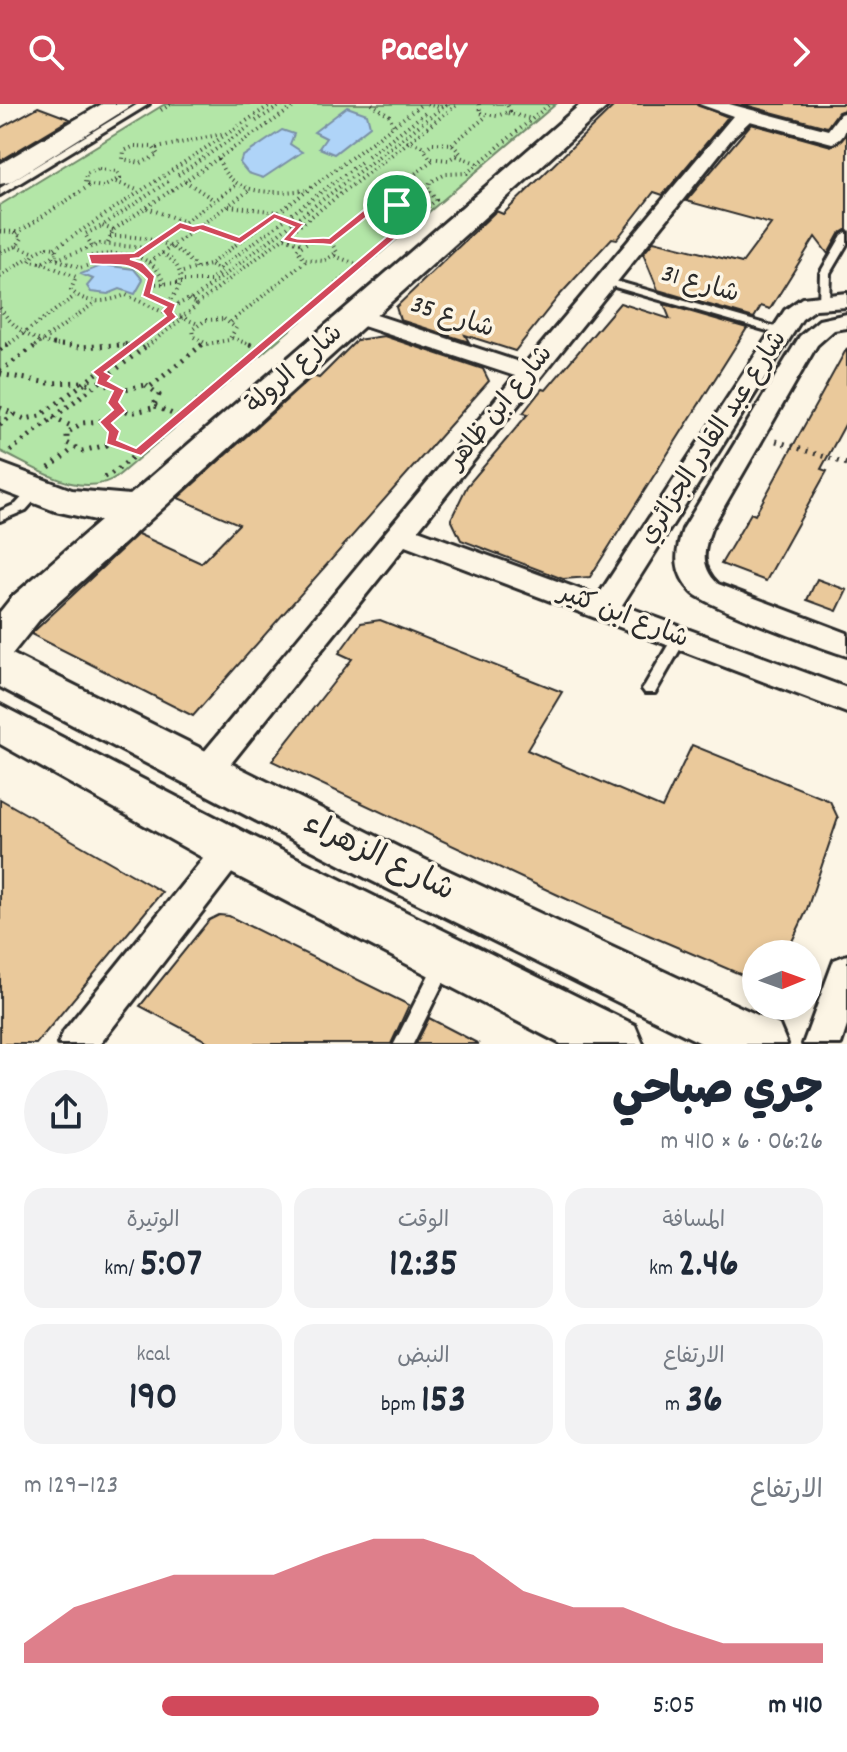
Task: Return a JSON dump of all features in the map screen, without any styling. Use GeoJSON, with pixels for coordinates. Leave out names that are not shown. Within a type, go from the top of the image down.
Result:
{"type":"FeatureCollection","features":[{"type":"Feature","properties":{"kind":"street"},"geometry":{"type":"LineString","coordinates":[[18,171],[82,134],[121,104]]}},
{"type":"Feature","properties":{"kind":"street","name":"شارع الرولة"},"geometry":{"type":"LineString","coordinates":[[0,642],[26,608],[597,104]]}},
{"type":"Feature","properties":{"kind":"street"},"geometry":{"type":"LineString","coordinates":[[708,104],[839,138],[847,118]]}},
{"type":"Feature","properties":{"kind":"street","name":"شارع ابن ظاهر"},"geometry":{"type":"LineString","coordinates":[[205,773],[727,132],[747,114]]}},
{"type":"Feature","properties":{"kind":"street","name":"شارع عبد القادر الجزائري"},"geometry":{"type":"LineString","coordinates":[[604,610],[799,308],[835,300]]}},
{"type":"Feature","properties":{"kind":"street","name":"شارع 35"},"geometry":{"type":"LineString","coordinates":[[356,316],[530,373]]}},
{"type":"Feature","properties":{"kind":"street"},"geometry":{"type":"LineString","coordinates":[[847,321],[827,325],[815,333],[697,529],[688,565],[694,579],[708,591],[847,645]]}},
{"type":"Feature","properties":{"kind":"street"},"geometry":{"type":"LineString","coordinates":[[11,461],[44,473],[93,509],[141,507]]}},
{"type":"Feature","properties":{"kind":"street"},"geometry":{"type":"LineString","coordinates":[[663,519],[697,529]]}},
{"type":"Feature","properties":{"kind":"street","name":"شارع ابن كثير"},"geometry":{"type":"LineString","coordinates":[[398,533],[847,701]]}},
{"type":"Feature","properties":{"kind":"street","name":"شارع الزهراء"},"geometry":{"type":"LineString","coordinates":[[0,667],[205,773],[760,1044]]}},
{"type":"Feature","properties":{"kind":"street","name":"شارع الزهراء"},"geometry":{"type":"LineString","coordinates":[[0,723],[231,849],[616,1044]]}},
{"type":"Feature","properties":{"kind":"street"},"geometry":{"type":"LineString","coordinates":[[77,1044],[231,849]]}},
{"type":"Feature","properties":{"kind":"street"},"geometry":{"type":"LineString","coordinates":[[822,1044],[847,972]]}},
{"type":"Feature","properties":{"kind":"lane"},"geometry":{"type":"LineString","coordinates":[[82,134],[144,104]]}},
{"type":"Feature","properties":{"kind":"lane"},"geometry":{"type":"LineString","coordinates":[[0,192],[18,171]]}},
{"type":"Feature","properties":{"kind":"lane"},"geometry":{"type":"LineString","coordinates":[[835,300],[825,273],[847,235]]}},
{"type":"Feature","properties":{"kind":"lane","name":"شارع 31"},"geometry":{"type":"LineString","coordinates":[[605,281],[782,332]]}},
{"type":"Feature","properties":{"kind":"lane"},"geometry":{"type":"LineString","coordinates":[[0,516],[21,507],[44,473]]}},
{"type":"Feature","properties":{"kind":"lane"},"geometry":{"type":"LineString","coordinates":[[650,689],[679,639]]}},
{"type":"Feature","properties":{"kind":"lane"},"geometry":{"type":"LineString","coordinates":[[403,1044],[446,959]]}},
{"type":"Feature","properties":{"kind":"path"},"geometry":{"type":"LineString","coordinates":[[0,279],[269,104]]}},
{"type":"Feature","properties":{"kind":"path"},"geometry":{"type":"LineString","coordinates":[[256,121],[283,104]]}},
{"type":"Feature","properties":{"kind":"path"},"geometry":{"type":"LineString","coordinates":[[108,243],[113,230],[298,104]]}},
{"type":"Feature","properties":{"kind":"path"},"geometry":{"type":"LineString","coordinates":[[372,104],[389,115],[394,126]]}},
{"type":"Feature","properties":{"kind":"path"},"geometry":{"type":"LineString","coordinates":[[183,272],[209,265],[421,105],[447,104]]}},
{"type":"Feature","properties":{"kind":"path"},"geometry":{"type":"LineString","coordinates":[[195,302],[309,220],[458,104]]}},
{"type":"Feature","properties":{"kind":"path"},"geometry":{"type":"LineString","coordinates":[[479,104],[478,111],[487,116]]}},
{"type":"Feature","properties":{"kind":"path"},"geometry":{"type":"LineString","coordinates":[[507,104],[511,108],[508,113]]}},
{"type":"Feature","properties":{"kind":"path"},"geometry":{"type":"LineString","coordinates":[[99,479],[116,471],[436,200],[429,193],[430,182],[446,174],[467,173],[550,104]]}},
{"type":"Feature","properties":{"kind":"path"},"geometry":{"type":"LineString","coordinates":[[421,105],[435,113]]}},
{"type":"Feature","properties":{"kind":"path"},"geometry":{"type":"LineString","coordinates":[[0,446],[11,461],[53,417],[182,317],[195,302],[281,231],[435,113],[438,106]]}},
{"type":"Feature","properties":{"kind":"path"},"geometry":{"type":"LineString","coordinates":[[368,156],[428,111]]}},
{"type":"Feature","properties":{"kind":"path"},"geometry":{"type":"LineString","coordinates":[[452,144],[487,116],[508,113],[532,119]]}},
{"type":"Feature","properties":{"kind":"path"},"geometry":{"type":"LineString","coordinates":[[245,121],[249,127],[260,130]]}},
{"type":"Feature","properties":{"kind":"path"},"geometry":{"type":"LineString","coordinates":[[165,174],[245,121],[267,125]]}},
{"type":"Feature","properties":{"kind":"path"},"geometry":{"type":"LineString","coordinates":[[165,174],[178,175],[249,127]]}},
{"type":"Feature","properties":{"kind":"path"},"geometry":{"type":"LineString","coordinates":[[127,162],[122,155],[129,148],[143,145],[156,148],[222,134]]}},
{"type":"Feature","properties":{"kind":"path"},"geometry":{"type":"LineString","coordinates":[[401,139],[425,147],[439,142],[452,144],[460,150],[457,156]]}},
{"type":"Feature","properties":{"kind":"path"},"geometry":{"type":"LineString","coordinates":[[425,147],[425,155],[434,159]]}},
{"type":"Feature","properties":{"kind":"path"},"geometry":{"type":"LineString","coordinates":[[80,169],[88,172],[114,170],[127,162],[152,160],[158,155],[156,148]]}},
{"type":"Feature","properties":{"kind":"path"},"geometry":{"type":"LineString","coordinates":[[357,153],[384,161]]}},
{"type":"Feature","properties":{"kind":"path"},"geometry":{"type":"LineString","coordinates":[[340,186],[370,191],[396,189],[434,159],[457,156],[479,164]]}},
{"type":"Feature","properties":{"kind":"path"},"geometry":{"type":"LineString","coordinates":[[219,158],[224,174],[251,189],[284,192],[308,189]]}},
{"type":"Feature","properties":{"kind":"path"},"geometry":{"type":"LineString","coordinates":[[350,159],[377,167]]}},
{"type":"Feature","properties":{"kind":"path"},"geometry":{"type":"LineString","coordinates":[[292,214],[361,162]]}},
{"type":"Feature","properties":{"kind":"path"},"geometry":{"type":"LineString","coordinates":[[0,231],[17,233],[89,186],[103,187],[116,182],[120,174],[114,170]]}},
{"type":"Feature","properties":{"kind":"path"},"geometry":{"type":"LineString","coordinates":[[88,172],[82,179],[89,186]]}},
{"type":"Feature","properties":{"kind":"path"},"geometry":{"type":"LineString","coordinates":[[165,174],[169,181]]}},
{"type":"Feature","properties":{"kind":"path"},"geometry":{"type":"LineString","coordinates":[[178,175],[212,202],[226,207],[292,214],[309,220]]}},
{"type":"Feature","properties":{"kind":"path"},"geometry":{"type":"LineString","coordinates":[[348,180],[353,186]]}},
{"type":"Feature","properties":{"kind":"path"},"geometry":{"type":"LineString","coordinates":[[95,262],[85,234],[169,181],[184,181]]}},
{"type":"Feature","properties":{"kind":"path"},"geometry":{"type":"LineString","coordinates":[[116,182],[136,192]]}},
{"type":"Feature","properties":{"kind":"path"},"geometry":{"type":"LineString","coordinates":[[136,256],[238,184]]}},
{"type":"Feature","properties":{"kind":"path"},"geometry":{"type":"LineString","coordinates":[[146,269],[162,252],[251,189]]}},
{"type":"Feature","properties":{"kind":"path"},"geometry":{"type":"LineString","coordinates":[[396,189],[404,196],[402,202]]}},
{"type":"Feature","properties":{"kind":"path"},"geometry":{"type":"LineString","coordinates":[[370,191],[366,200],[375,206],[390,207],[402,202],[425,209]]}},
{"type":"Feature","properties":{"kind":"path"},"geometry":{"type":"LineString","coordinates":[[139,201],[146,208]]}},
{"type":"Feature","properties":{"kind":"path"},"geometry":{"type":"LineString","coordinates":[[331,242],[375,206]]}},
{"type":"Feature","properties":{"kind":"path"},"geometry":{"type":"LineString","coordinates":[[130,207],[146,208],[240,241],[255,242]]}},
{"type":"Feature","properties":{"kind":"path"},"geometry":{"type":"LineString","coordinates":[[278,213],[284,220],[301,226]]}},
{"type":"Feature","properties":{"kind":"path"},"geometry":{"type":"LineString","coordinates":[[219,269],[284,220]]}},
{"type":"Feature","properties":{"kind":"path"},"geometry":{"type":"LineString","coordinates":[[185,222],[194,230]]}},
{"type":"Feature","properties":{"kind":"path"},"geometry":{"type":"LineString","coordinates":[[102,226],[113,230]]}},
{"type":"Feature","properties":{"kind":"path"},"geometry":{"type":"LineString","coordinates":[[281,231],[285,238]]}},
{"type":"Feature","properties":{"kind":"path"},"geometry":{"type":"LineString","coordinates":[[0,252],[17,246],[22,240],[17,233]]}},
{"type":"Feature","properties":{"kind":"path"},"geometry":{"type":"LineString","coordinates":[[109,236],[158,241],[172,246],[187,256],[197,269]]}},
{"type":"Feature","properties":{"kind":"path"},"geometry":{"type":"LineString","coordinates":[[272,239],[285,238],[302,244]]}},
{"type":"Feature","properties":{"kind":"path"},"geometry":{"type":"LineString","coordinates":[[335,256],[337,247],[331,242],[316,239],[302,244],[297,252],[307,260],[324,261],[335,256],[359,265]]}},
{"type":"Feature","properties":{"kind":"path"},"geometry":{"type":"LineString","coordinates":[[240,241],[246,249]]}},
{"type":"Feature","properties":{"kind":"path"},"geometry":{"type":"LineString","coordinates":[[42,263],[89,246],[108,243],[147,248]]}},
{"type":"Feature","properties":{"kind":"path"},"geometry":{"type":"LineString","coordinates":[[17,246],[42,263],[76,277],[71,284],[75,296]]}},
{"type":"Feature","properties":{"kind":"path"},"geometry":{"type":"LineString","coordinates":[[53,247],[58,253],[55,258]]}},
{"type":"Feature","properties":{"kind":"path"},"geometry":{"type":"LineString","coordinates":[[162,252],[176,261],[183,272],[183,282],[170,305],[170,315]]}},
{"type":"Feature","properties":{"kind":"path"},"geometry":{"type":"LineString","coordinates":[[124,260],[129,255]]}},
{"type":"Feature","properties":{"kind":"path"},"geometry":{"type":"LineString","coordinates":[[91,256],[136,256],[152,263],[164,284]]}},
{"type":"Feature","properties":{"kind":"path"},"geometry":{"type":"LineString","coordinates":[[55,258],[80,268],[95,262],[124,260],[146,269],[151,284],[146,294],[170,305],[184,299],[195,302]]}},
{"type":"Feature","properties":{"kind":"path"},"geometry":{"type":"LineString","coordinates":[[231,322],[307,260]]}},
{"type":"Feature","properties":{"kind":"path"},"geometry":{"type":"LineString","coordinates":[[151,284],[210,281],[223,271],[209,265]]}},
{"type":"Feature","properties":{"kind":"path"},"geometry":{"type":"LineString","coordinates":[[0,372],[96,302],[126,295],[198,324],[215,319],[231,322],[236,328],[232,338],[219,344],[203,343],[193,335],[198,324]]}},
{"type":"Feature","properties":{"kind":"path"},"geometry":{"type":"LineString","coordinates":[[75,296],[96,302]]}},
{"type":"Feature","properties":{"kind":"path"},"geometry":{"type":"LineString","coordinates":[[0,350],[75,296]]}},
{"type":"Feature","properties":{"kind":"path"},"geometry":{"type":"LineString","coordinates":[[0,308],[12,324],[42,341],[96,348],[135,344]]}},
{"type":"Feature","properties":{"kind":"path"},"geometry":{"type":"LineString","coordinates":[[0,408],[25,419],[40,416],[170,315]]}},
{"type":"Feature","properties":{"kind":"path"},"geometry":{"type":"LineString","coordinates":[[232,338],[260,348]]}},
{"type":"Feature","properties":{"kind":"path"},"geometry":{"type":"LineString","coordinates":[[151,386],[203,343]]}},
{"type":"Feature","properties":{"kind":"path"},"geometry":{"type":"LineString","coordinates":[[0,372],[48,383],[85,382],[94,386]]}},
{"type":"Feature","properties":{"kind":"path"},"geometry":{"type":"LineString","coordinates":[[97,372],[106,376]]}},
{"type":"Feature","properties":{"kind":"path"},"geometry":{"type":"LineString","coordinates":[[100,381],[120,390]]}},
{"type":"Feature","properties":{"kind":"path"},"geometry":{"type":"LineString","coordinates":[[155,406],[159,395],[151,386],[137,384],[120,390],[113,403],[120,411],[135,413],[155,406],[179,417]]}},
{"type":"Feature","properties":{"kind":"path"},"geometry":{"type":"LineString","coordinates":[[105,422],[120,411]]}},
{"type":"Feature","properties":{"kind":"path"},"geometry":{"type":"LineString","coordinates":[[0,425],[14,414]]}},
{"type":"Feature","properties":{"kind":"path"},"geometry":{"type":"LineString","coordinates":[[53,417],[73,427],[92,421],[105,422],[114,431],[111,442]]}},
{"type":"Feature","properties":{"kind":"path"},"geometry":{"type":"LineString","coordinates":[[73,427],[66,440],[73,449]]}},
{"type":"Feature","properties":{"kind":"path"},"geometry":{"type":"LineString","coordinates":[[753,434],[847,464]]}},
{"type":"Feature","properties":{"kind":"path"},"geometry":{"type":"LineString","coordinates":[[44,473],[73,449],[92,451],[111,442],[137,453]]}},
{"type":"Feature","properties":{"kind":"green space"},"geometry":{"type":"Polygon","coordinates":[[[165,104],[556,104],[119,475],[90,485],[59,480],[0,451],[0,205],[165,104]]]}},
{"type":"Feature","properties":{"kind":"water"},"geometry":{"type":"Polygon","coordinates":[[[347,107],[367,114],[370,126],[334,154],[319,148],[326,138],[314,132],[347,107]]]}},
{"type":"Feature","properties":{"kind":"water"},"geometry":{"type":"Polygon","coordinates":[[[282,130],[294,134],[290,144],[302,152],[263,178],[248,173],[240,163],[242,157],[282,130]]]}},
{"type":"Feature","properties":{"kind":"water"},"geometry":{"type":"Polygon","coordinates":[[[103,265],[134,269],[143,280],[135,294],[120,289],[108,294],[91,292],[87,286],[93,279],[81,274],[103,265]]]}},
{"type":"Feature","properties":{"kind":"building"},"geometry":{"type":"Polygon","coordinates":[[[616,104],[696,104],[728,117],[663,195],[654,192],[617,239],[612,238],[558,297],[515,351],[465,335],[469,342],[400,320],[396,307],[496,211],[503,214],[616,104]]]}},
{"type":"Feature","properties":{"kind":"building"},"geometry":{"type":"Polygon","coordinates":[[[741,104],[847,104],[847,109],[838,112],[827,127],[741,104]]]}},
{"type":"Feature","properties":{"kind":"building"},"geometry":{"type":"Polygon","coordinates":[[[38,107],[70,119],[0,161],[0,128],[38,107]]]}},
{"type":"Feature","properties":{"kind":"building"},"geometry":{"type":"Polygon","coordinates":[[[751,124],[831,146],[847,134],[847,229],[839,234],[828,254],[815,237],[770,309],[761,306],[754,318],[658,290],[643,254],[654,241],[742,263],[771,224],[686,201],[751,124]]]}},
{"type":"Feature","properties":{"kind":"building"},"geometry":{"type":"Polygon","coordinates":[[[620,303],[670,319],[664,304],[747,328],[590,577],[563,579],[461,540],[451,519],[467,486],[528,414],[523,413],[542,389],[546,390],[620,303]]]}},
{"type":"Feature","properties":{"kind":"building"},"geometry":{"type":"Polygon","coordinates":[[[384,336],[483,369],[489,381],[193,716],[31,634],[138,534],[201,563],[239,524],[178,498],[313,376],[319,378],[357,340],[384,336]]]}},
{"type":"Feature","properties":{"kind":"building"},"geometry":{"type":"Polygon","coordinates":[[[847,348],[847,421],[821,469],[827,471],[766,581],[721,564],[751,513],[755,515],[847,348]]]}},
{"type":"Feature","properties":{"kind":"building"},"geometry":{"type":"Polygon","coordinates":[[[817,579],[847,590],[837,611],[807,600],[817,579]]]}},
{"type":"Feature","properties":{"kind":"building"},"geometry":{"type":"Polygon","coordinates":[[[380,620],[562,692],[527,750],[662,808],[692,745],[830,801],[838,818],[806,912],[793,940],[742,940],[742,975],[588,909],[272,761],[352,659],[339,653],[361,623],[380,620]]]}},
{"type":"Feature","properties":{"kind":"building"},"geometry":{"type":"Polygon","coordinates":[[[0,799],[162,892],[36,1044],[0,1044],[0,799]]]}},
{"type":"Feature","properties":{"kind":"building"},"geometry":{"type":"Polygon","coordinates":[[[219,915],[229,916],[409,1005],[391,1044],[212,1044],[140,1006],[209,920],[219,915]]]}},
{"type":"Feature","properties":{"kind":"building"},"geometry":{"type":"Polygon","coordinates":[[[429,1018],[479,1044],[416,1044],[429,1018]]]}},
{"type":"Feature","properties":{"kind":"route"},"geometry":{"type":"LineString","coordinates":[[402,202],[425,209],[137,453],[111,442],[114,431],[105,422],[120,411],[113,403],[114,396],[120,390],[100,381],[106,376],[97,372],[172,317],[167,311],[172,306],[146,294],[152,279],[140,265],[124,260],[95,262],[91,256],[136,256],[180,225],[194,230],[199,226],[240,241],[274,216],[301,226],[285,238],[302,244],[316,239],[331,242],[375,206],[386,208],[397,205],[402,202]]}}]}
